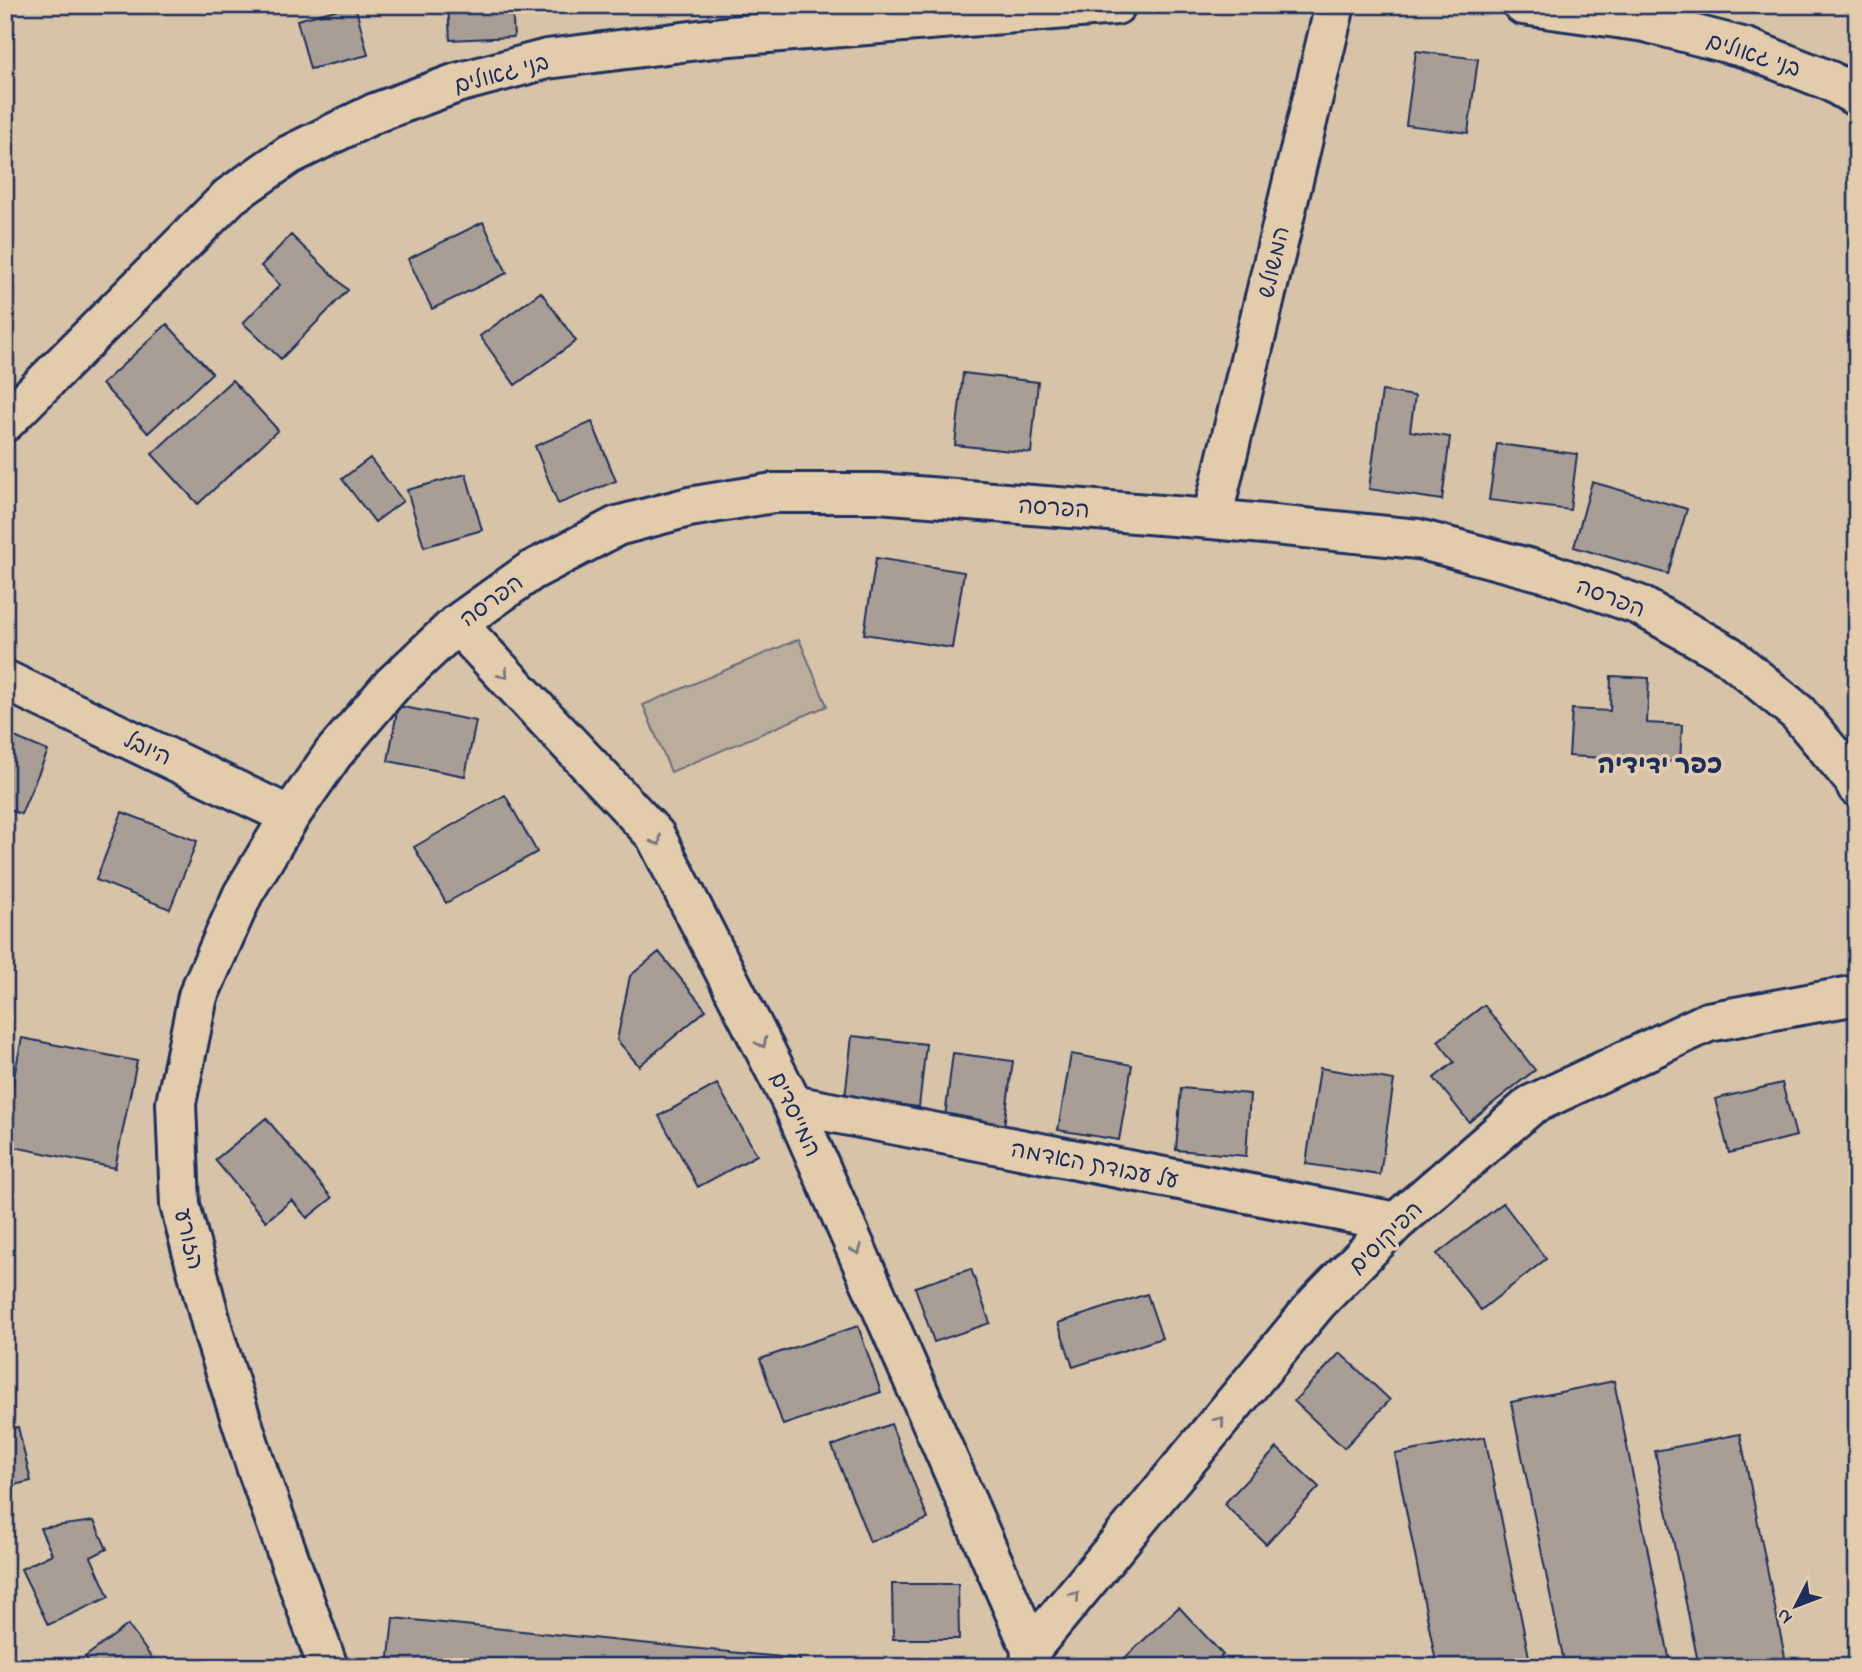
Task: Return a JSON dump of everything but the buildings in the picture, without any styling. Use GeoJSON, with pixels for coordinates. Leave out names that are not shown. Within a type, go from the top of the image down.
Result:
{"type":"FeatureCollection","features":[{"type":"Feature","properties":{"kind":"street","name":"בני גאולים"},"geometry":{"type":"LineString","coordinates":[[5,422],[230,196],[289,155],[375,113],[457,83],[547,59],[730,36],[1116,5]]}},
{"type":"Feature","properties":{"kind":"street","name":"המשולש"},"geometry":{"type":"LineString","coordinates":[[1212,519],[1335,5]]}},
{"type":"Feature","properties":{"kind":"street","name":"בני גאולים"},"geometry":{"type":"LineString","coordinates":[[1522,5],[1645,22],[1746,48],[1830,80],[1857,97]]}},
{"type":"Feature","properties":{"kind":"street","name":"הפרסה"},"geometry":{"type":"LineString","coordinates":[[290,816],[333,754],[392,685],[457,624],[531,571],[617,526],[689,507],[773,493],[878,493],[1212,519],[1418,539],[1551,574],[1639,606],[1728,655],[1798,713],[1857,787]]}},
{"type":"Feature","properties":{"kind":"street","name":"המייסדים"},"geometry":{"type":"LineString","coordinates":[[457,624],[655,835],[793,1105],[1030,1658]]}},
{"type":"Feature","properties":{"kind":"street","name":"היובל"},"geometry":{"type":"LineString","coordinates":[[5,680],[290,816]]}},
{"type":"Feature","properties":{"kind":"street","name":"הזורע"},"geometry":{"type":"LineString","coordinates":[[290,816],[243,894],[198,996],[176,1103],[180,1205],[215,1338],[256,1466],[328,1667]]}},
{"type":"Feature","properties":{"kind":"street","name":"הפיקוסים"},"geometry":{"type":"LineString","coordinates":[[1030,1658],[1317,1303],[1396,1222],[1531,1105],[1708,1022],[1857,995]]}},
{"type":"Feature","properties":{"kind":"street","name":"על עבודת האדמה"},"geometry":{"type":"LineString","coordinates":[[793,1105],[1396,1222]]}},
{"type":"Feature","properties":{"kind":"shaded area"},"geometry":{"type":"Polygon","coordinates":[[[799,639],[827,706],[671,772],[643,705],[799,639]]]}},
{"type":"Feature","properties":{"kind":"district","name":"כפר ידידיה"},"geometry":{"type":"Point","coordinates":[1660,764]}}]}
